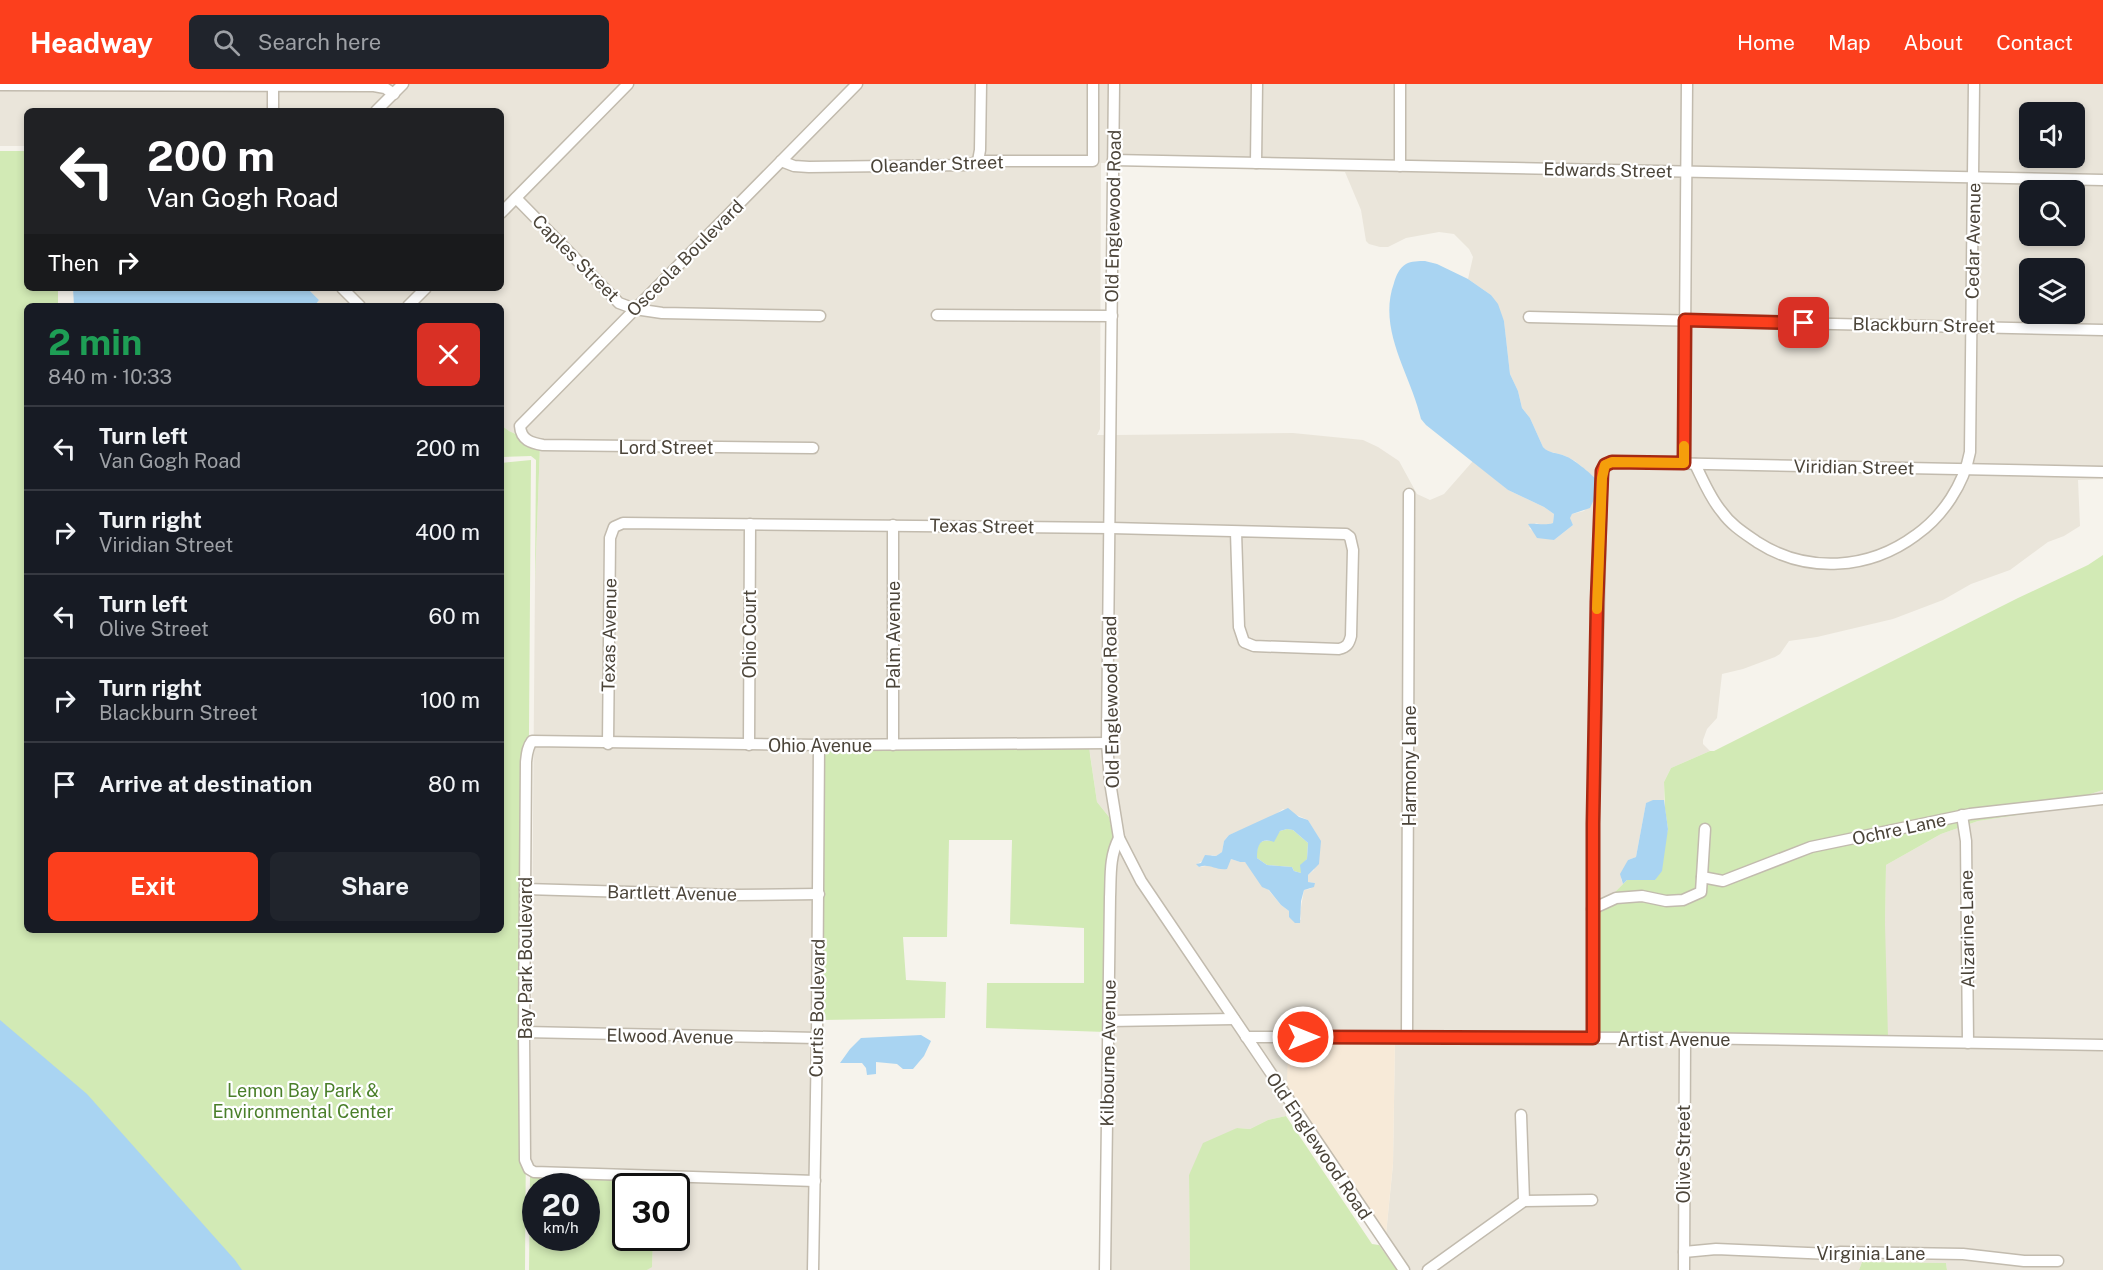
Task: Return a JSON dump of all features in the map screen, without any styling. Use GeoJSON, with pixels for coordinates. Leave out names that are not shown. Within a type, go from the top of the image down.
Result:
{"type":"FeatureCollection","features":[{"type":"Feature","properties":{"kind":"street"},"geometry":{"type":"LineString","coordinates":[[379,108],[403,84]]}},
{"type":"Feature","properties":{"kind":"street"},"geometry":{"type":"LineString","coordinates":[[504,210],[628,84]]}},
{"type":"Feature","properties":{"kind":"street","name":"Osceola Boulevard"},"geometry":{"type":"LineString","coordinates":[[522,435],[520,426],[523,422],[857,84]]}},
{"type":"Feature","properties":{"kind":"street"},"geometry":{"type":"LineString","coordinates":[[978,161],[981,84]]}},
{"type":"Feature","properties":{"kind":"street","name":"Oleander Street"},"geometry":{"type":"LineString","coordinates":[[781,161],[794,166],[808,167],[969,165],[978,161],[1093,161],[1093,84]]}},
{"type":"Feature","properties":{"kind":"street","name":"Old Englewood Road"},"geometry":{"type":"LineString","coordinates":[[1114,84],[1107,743],[1110,782],[1119,838],[1141,881],[1404,1270]]}},
{"type":"Feature","properties":{"kind":"street"},"geometry":{"type":"LineString","coordinates":[[1256,163],[1257,84]]}},
{"type":"Feature","properties":{"kind":"street"},"geometry":{"type":"LineString","coordinates":[[1400,84],[1400,166]]}},
{"type":"Feature","properties":{"kind":"street"},"geometry":{"type":"LineString","coordinates":[[1684,463],[1687,84]]}},
{"type":"Feature","properties":{"kind":"street","name":"Cedar Avenue"},"geometry":{"type":"LineString","coordinates":[[1695,464],[1716,505],[1738,529],[1774,552],[1800,560],[1825,564],[1870,559],[1921,532],[1941,513],[1965,470],[1970,452],[1974,84]]}},
{"type":"Feature","properties":{"kind":"street"},"geometry":{"type":"LineString","coordinates":[[0,85],[374,86],[385,88],[394,94]]}},
{"type":"Feature","properties":{"kind":"street"},"geometry":{"type":"LineString","coordinates":[[273,85],[273,108]]}},
{"type":"Feature","properties":{"kind":"street","name":"Edwards Street"},"geometry":{"type":"LineString","coordinates":[[1113,160],[2103,180]]}},
{"type":"Feature","properties":{"kind":"street","name":"Caples Street"},"geometry":{"type":"LineString","coordinates":[[516,198],[618,303],[635,309],[662,313],[820,316]]}},
{"type":"Feature","properties":{"kind":"street"},"geometry":{"type":"LineString","coordinates":[[345,291],[357,303]]}},
{"type":"Feature","properties":{"kind":"street"},"geometry":{"type":"LineString","coordinates":[[411,303],[423,291]]}},
{"type":"Feature","properties":{"kind":"street"},"geometry":{"type":"LineString","coordinates":[[937,315],[1112,316]]}},
{"type":"Feature","properties":{"kind":"street","name":"Blackburn Street"},"geometry":{"type":"LineString","coordinates":[[1529,317],[2103,330]]}},
{"type":"Feature","properties":{"kind":"street","name":"Lord Street"},"geometry":{"type":"LineString","coordinates":[[522,435],[533,443],[550,446],[813,448]]}},
{"type":"Feature","properties":{"kind":"street","name":"Viridian Street"},"geometry":{"type":"LineString","coordinates":[[1592,909],[1597,602],[1602,478],[1605,465],[1612,462],[1684,463],[2103,472]]}},
{"type":"Feature","properties":{"kind":"street","name":"Harmony Lane"},"geometry":{"type":"LineString","coordinates":[[1407,1037],[1409,494]]}},
{"type":"Feature","properties":{"kind":"street","name":"Texas Street"},"geometry":{"type":"LineString","coordinates":[[614,527],[623,523],[893,525],[1346,534],[1350,537],[1353,550],[1351,636],[1350,643],[1345,648],[1254,646],[1244,642],[1239,627],[1236,532]]}},
{"type":"Feature","properties":{"kind":"street","name":"Ohio Court"},"geometry":{"type":"LineString","coordinates":[[749,745],[750,524]]}},
{"type":"Feature","properties":{"kind":"street","name":"Palm Avenue"},"geometry":{"type":"LineString","coordinates":[[893,525],[893,745]]}},
{"type":"Feature","properties":{"kind":"street","name":"Texas Avenue"},"geometry":{"type":"LineString","coordinates":[[608,744],[610,538],[614,527]]}},
{"type":"Feature","properties":{"kind":"street","name":"Ohio Avenue"},"geometry":{"type":"LineString","coordinates":[[532,741],[819,746],[1107,743]]}},
{"type":"Feature","properties":{"kind":"street","name":"Bay Park Boulevard"},"geometry":{"type":"LineString","coordinates":[[532,741],[527,750],[526,762],[525,889],[525,1160],[529,1169],[534,1172],[815,1181]]}},
{"type":"Feature","properties":{"kind":"street","name":"Curtis Boulevard"},"geometry":{"type":"LineString","coordinates":[[813,1270],[819,746]]}},
{"type":"Feature","properties":{"kind":"street","name":"Ochre Lane"},"geometry":{"type":"LineString","coordinates":[[1702,877],[1723,881],[1810,847],[1962,815],[2103,799]]}},
{"type":"Feature","properties":{"kind":"street","name":"Alizarine Lane"},"geometry":{"type":"LineString","coordinates":[[1962,815],[1966,841],[1968,900],[1968,1043]]}},
{"type":"Feature","properties":{"kind":"street"},"geometry":{"type":"LineString","coordinates":[[1593,1038],[1592,909],[1616,898],[1642,896],[1666,901],[1683,900],[1701,892],[1705,829]]}},
{"type":"Feature","properties":{"kind":"street","name":"Kilbourne Avenue"},"geometry":{"type":"LineString","coordinates":[[1105,1270],[1111,860],[1113,849],[1119,838]]}},
{"type":"Feature","properties":{"kind":"street","name":"Bartlett Avenue"},"geometry":{"type":"LineString","coordinates":[[525,889],[735,895],[819,894]]}},
{"type":"Feature","properties":{"kind":"street"},"geometry":{"type":"LineString","coordinates":[[1109,1021],[1234,1019]]}},
{"type":"Feature","properties":{"kind":"street","name":"Elwood Avenue"},"geometry":{"type":"LineString","coordinates":[[524,1032],[817,1038]]}},
{"type":"Feature","properties":{"kind":"street","name":"Artist Avenue"},"geometry":{"type":"LineString","coordinates":[[1246,1037],[1684,1038],[2103,1045]]}},
{"type":"Feature","properties":{"kind":"street","name":"Olive Street"},"geometry":{"type":"LineString","coordinates":[[1684,1038],[1684,1270]]}},
{"type":"Feature","properties":{"kind":"street"},"geometry":{"type":"LineString","coordinates":[[1521,1115],[1524,1201]]}},
{"type":"Feature","properties":{"kind":"street"},"geometry":{"type":"LineString","coordinates":[[1428,1270],[1524,1201],[1592,1200]]}},
{"type":"Feature","properties":{"kind":"street","name":"Virginia Lane"},"geometry":{"type":"LineString","coordinates":[[1683,1252],[1716,1249],[1832,1254],[1840,1252],[1963,1254],[2024,1261],[2058,1261]]}},
{"type":"Feature","properties":{"kind":"shaded area"},"geometry":{"type":"Polygon","coordinates":[[[0,84],[1109,84],[1108,163],[1101,163],[1100,429],[1097,435],[1106,435],[1102,743],[1109,817],[1097,802],[1090,754],[825,754],[822,1020],[814,1270],[647,1270],[652,1266],[653,1251],[690,1251],[690,1173],[612,1173],[612,1175],[530,1173],[535,582],[540,445],[504,427],[504,303],[317,303],[319,300],[310,291],[504,291],[504,108],[24,108],[24,146],[0,146],[0,84]]]}},
{"type":"Feature","properties":{"kind":"shaded area"},"geometry":{"type":"Polygon","coordinates":[[[1119,84],[2103,84],[2103,479],[2078,480],[2080,526],[2048,542],[2010,570],[1971,584],[1943,600],[1893,619],[1817,637],[1789,641],[1775,657],[1722,674],[1717,718],[1707,729],[1703,740],[1703,744],[1710,751],[1671,768],[1664,782],[1664,800],[1646,803],[1636,857],[1628,860],[1621,879],[1623,884],[1599,908],[1599,1009],[1600,1042],[1885,924],[1886,865],[1941,834],[1978,821],[2031,813],[2103,790],[2103,1270],[1947,1270],[1946,1263],[1862,1262],[1859,1270],[1410,1270],[1386,1234],[1393,1164],[1395,1040],[1287,1089],[1146,878],[1123,836],[1114,781],[1112,743],[1116,435],[1293,433],[1363,440],[1399,461],[1417,494],[1430,500],[1444,494],[1473,461],[1508,490],[1554,514],[1553,523],[1545,526],[1536,523],[1529,528],[1536,534],[1554,540],[1573,525],[1569,518],[1572,514],[1584,511],[1595,497],[1596,479],[1575,461],[1547,451],[1530,418],[1522,408],[1518,391],[1510,374],[1504,321],[1491,295],[1468,279],[1473,257],[1469,249],[1454,234],[1439,232],[1406,238],[1388,247],[1369,244],[1366,241],[1361,210],[1345,172],[1118,164],[1119,84]],[[1283,809],[1272,817],[1229,835],[1224,841],[1222,852],[1197,864],[1199,867],[1228,863],[1231,859],[1245,862],[1281,905],[1301,920],[1304,890],[1310,889],[1315,883],[1308,882],[1308,875],[1314,870],[1318,837],[1308,820],[1283,809]]]}},
{"type":"Feature","properties":{"kind":"shaded area"},"geometry":{"type":"Polygon","coordinates":[[[1116,844],[1137,885],[1286,1107],[1286,1116],[1268,1120],[1250,1129],[1237,1128],[1189,1175],[1190,1270],[1107,1270],[1116,844]]]}},
{"type":"Feature","properties":{"kind":"shaded area"},"geometry":{"type":"Polygon","coordinates":[[[1288,1038],[1395,1040],[1393,1164],[1386,1234],[1287,1089],[1288,1038]]]}},
{"type":"Feature","properties":{"kind":"green space","name":"Lemon Bay Park & Environmental Center"},"geometry":{"type":"Polygon","coordinates":[[[0,151],[24,151],[24,291],[58,291],[58,303],[24,303],[24,933],[504,933],[504,463],[531,460],[526,1173],[522,1173],[522,1251],[525,1251],[525,1270],[214,1270],[0,1045],[0,151]]]}},
{"type":"Feature","properties":{"kind":"green space"},"geometry":{"type":"Polygon","coordinates":[[[504,427],[540,445],[535,582],[536,460],[531,456],[504,457],[504,427]]]}},
{"type":"Feature","properties":{"kind":"green space"},"geometry":{"type":"Polygon","coordinates":[[[2103,555],[2103,790],[2031,813],[1978,821],[1941,834],[1886,865],[1888,1037],[1600,1042],[1599,908],[1627,880],[1655,880],[1668,829],[1664,782],[1671,768],[1714,751],[2088,565],[2103,555]]]}},
{"type":"Feature","properties":{"kind":"green space"},"geometry":{"type":"Polygon","coordinates":[[[829,743],[1089,748],[1097,802],[1109,817],[1114,839],[1106,1032],[986,1028],[987,983],[1084,983],[1084,928],[1010,924],[1012,840],[949,840],[947,937],[903,937],[906,980],[946,982],[945,1018],[822,1020],[825,754],[829,743]]]}},
{"type":"Feature","properties":{"kind":"green space"},"geometry":{"type":"Polygon","coordinates":[[[1293,830],[1308,843],[1307,859],[1301,873],[1294,871],[1292,867],[1267,865],[1257,858],[1260,843],[1271,841],[1280,831],[1293,830]]]}},
{"type":"Feature","properties":{"kind":"green space"},"geometry":{"type":"Polygon","coordinates":[[[1286,1116],[1372,1244],[1379,1245],[1397,1270],[1190,1270],[1189,1175],[1203,1143],[1237,1128],[1250,1129],[1268,1120],[1286,1116]]]}},
{"type":"Feature","properties":{"kind":"green space"},"geometry":{"type":"Polygon","coordinates":[[[600,1175],[612,1175],[612,1251],[653,1251],[652,1267],[647,1270],[529,1270],[529,1251],[600,1251],[600,1175]]]}},
{"type":"Feature","properties":{"kind":"green space"},"geometry":{"type":"Polygon","coordinates":[[[1862,1262],[1946,1263],[1947,1270],[1859,1270],[1862,1262]]]}},
{"type":"Feature","properties":{"kind":"water"},"geometry":{"type":"Polygon","coordinates":[[[1425,261],[1437,264],[1468,279],[1491,295],[1498,304],[1504,321],[1510,374],[1518,391],[1522,408],[1530,418],[1543,447],[1573,460],[1596,479],[1595,497],[1590,508],[1572,514],[1570,518],[1573,525],[1554,540],[1537,538],[1528,524],[1553,523],[1554,514],[1508,490],[1421,419],[1392,335],[1390,301],[1401,268],[1410,262],[1425,261]]]}},
{"type":"Feature","properties":{"kind":"water"},"geometry":{"type":"Polygon","coordinates":[[[73,291],[310,291],[319,300],[317,303],[74,303],[73,291]]]}},
{"type":"Feature","properties":{"kind":"water"},"geometry":{"type":"Polygon","coordinates":[[[1653,800],[1664,800],[1668,829],[1662,871],[1655,880],[1627,880],[1623,884],[1620,874],[1628,860],[1636,857],[1646,803],[1653,800]]]}},
{"type":"Feature","properties":{"kind":"water"},"geometry":{"type":"Polygon","coordinates":[[[1288,808],[1299,817],[1308,820],[1321,841],[1319,864],[1308,875],[1308,882],[1315,883],[1314,887],[1304,890],[1300,923],[1295,923],[1289,917],[1289,911],[1269,890],[1262,887],[1245,862],[1231,859],[1227,869],[1199,867],[1196,864],[1201,863],[1205,855],[1216,856],[1222,852],[1224,841],[1229,835],[1288,808]],[[1293,830],[1280,831],[1274,842],[1262,841],[1257,858],[1267,865],[1292,867],[1294,871],[1301,873],[1300,865],[1307,859],[1308,843],[1293,830]]]}},
{"type":"Feature","properties":{"kind":"water"},"geometry":{"type":"Polygon","coordinates":[[[0,1020],[87,1094],[242,1270],[0,1270],[0,1020]]]}},
{"type":"Feature","properties":{"kind":"water"},"geometry":{"type":"Polygon","coordinates":[[[921,1035],[931,1041],[924,1056],[913,1069],[903,1069],[897,1064],[876,1062],[876,1074],[867,1075],[862,1063],[840,1063],[861,1038],[921,1035]]]}},
{"type":"Feature","properties":{"kind":"slow traffic"},"geometry":{"type":"LineString","coordinates":[[1597,609],[1602,471],[1605,465],[1612,462],[1684,463],[1684,446]]}},
{"type":"Feature","properties":{"kind":"route"},"geometry":{"type":"LineString","coordinates":[[1303,1037],[1593,1038],[1593,824],[1602,471],[1605,465],[1612,462],[1684,463],[1685,320],[1804,323]]}}]}
